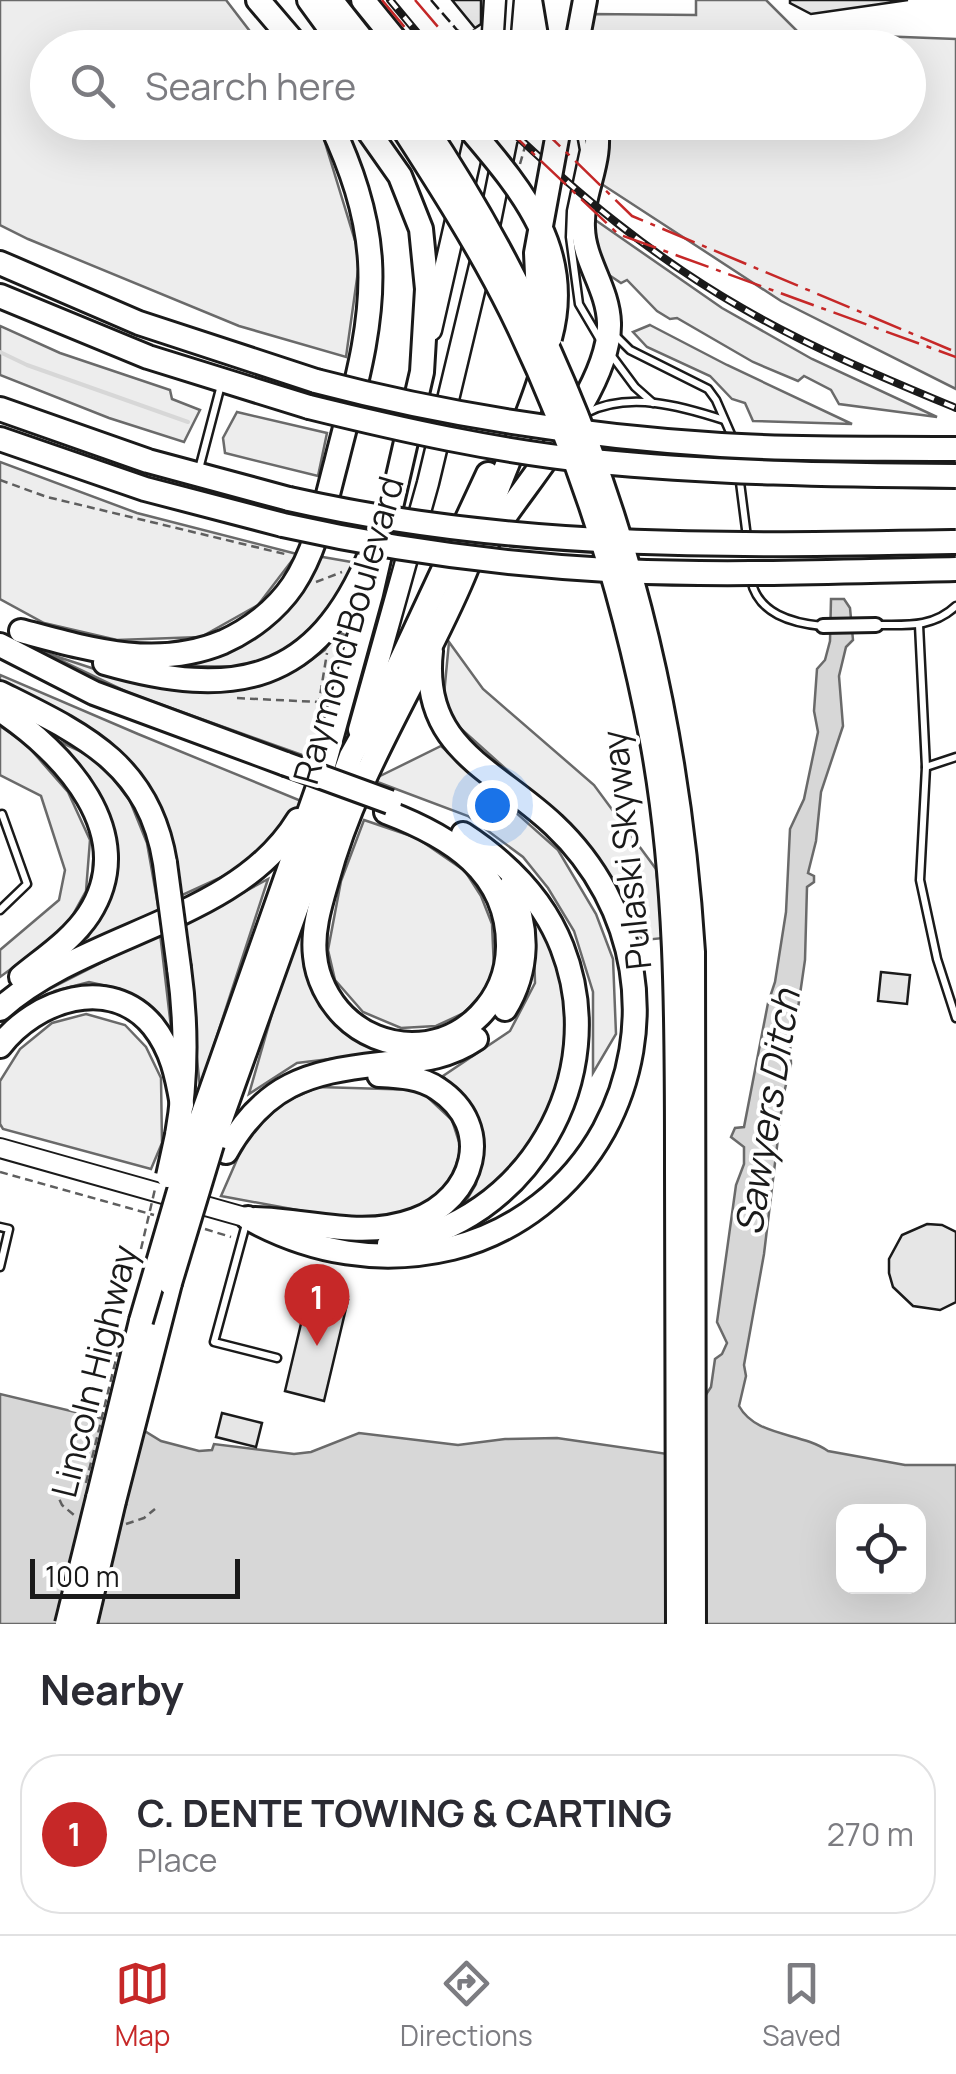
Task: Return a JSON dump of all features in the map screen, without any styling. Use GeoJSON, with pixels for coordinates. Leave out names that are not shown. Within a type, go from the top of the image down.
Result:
{"type":"FeatureCollection","features":[{"type":"Feature","properties":{"kind":"highway"},"geometry":{"type":"LineString","coordinates":[[247,0],[270,30]]}},
{"type":"Feature","properties":{"kind":"highway"},"geometry":{"type":"LineString","coordinates":[[258,0],[284,30]]}},
{"type":"Feature","properties":{"kind":"highway"},"geometry":{"type":"LineString","coordinates":[[309,0],[331,30]]}},
{"type":"Feature","properties":{"kind":"highway"},"geometry":{"type":"LineString","coordinates":[[331,0],[355,30]]}},
{"type":"Feature","properties":{"kind":"highway"},"geometry":{"type":"LineString","coordinates":[[363,0],[387,30]]}},
{"type":"Feature","properties":{"kind":"highway"},"geometry":{"type":"LineString","coordinates":[[527,0],[534,30]]}},
{"type":"Feature","properties":{"kind":"highway"},"geometry":{"type":"LineString","coordinates":[[579,30],[585,0]]}},
{"type":"Feature","properties":{"kind":"highway"},"geometry":{"type":"LineString","coordinates":[[11,626],[114,653],[172,656],[210,647],[234,636],[270,612],[288,592],[318,530],[365,337],[370,260],[362,204],[338,140]]}},
{"type":"Feature","properties":{"kind":"highway"},"geometry":{"type":"LineString","coordinates":[[375,140],[400,176],[421,229],[426,289],[422,372]]}},
{"type":"Feature","properties":{"kind":"highway","name":"Pulaski Skyway"},"geometry":{"type":"LineString","coordinates":[[410,140],[476,246],[543,382],[596,522],[623,614],[652,743],[664,820],[676,968],[678,1624]]}},
{"type":"Feature","properties":{"kind":"highway","name":"Pulaski Skyway"},"geometry":{"type":"LineString","coordinates":[[434,140],[546,334],[594,456],[640,598],[672,748],[685,849],[694,1004],[694,1624]]}},
{"type":"Feature","properties":{"kind":"highway"},"geometry":{"type":"LineString","coordinates":[[351,756],[384,697],[554,318],[554,283],[542,226],[520,190],[479,140]]}},
{"type":"Feature","properties":{"kind":"highway"},"geometry":{"type":"LineString","coordinates":[[388,807],[466,854],[491,881],[505,916],[508,953],[504,977],[494,997],[468,1026],[438,1041],[388,1042],[357,1027],[326,992],[314,948],[320,906],[344,826],[382,738],[459,586],[537,387],[546,334],[536,253],[557,140]]}},
{"type":"Feature","properties":{"kind":"highway"},"geometry":{"type":"LineString","coordinates":[[459,586],[569,425],[596,377],[608,338],[605,295],[586,253],[582,231],[597,160],[596,140]]}},
{"type":"Feature","properties":{"kind":"highway"},"geometry":{"type":"LineString","coordinates":[[0,263],[139,323],[316,381],[462,414],[600,434],[724,445],[956,449]]}},
{"type":"Feature","properties":{"kind":"highway"},"geometry":{"type":"LineString","coordinates":[[0,296],[88,334],[222,382],[456,440],[588,460],[739,472],[956,476]]}},
{"type":"Feature","properties":{"kind":"highway"},"geometry":{"type":"LineString","coordinates":[[0,313],[88,334]]}},
{"type":"Feature","properties":{"kind":"highway","name":"Raymond Boulevard"},"geometry":{"type":"LineString","coordinates":[[203,1142],[318,788],[353,665],[422,372]]}},
{"type":"Feature","properties":{"kind":"highway"},"geometry":{"type":"LineString","coordinates":[[0,396],[50,429]]}},
{"type":"Feature","properties":{"kind":"highway"},"geometry":{"type":"LineString","coordinates":[[0,408],[50,429],[198,476],[289,499],[413,523],[552,540],[710,546],[956,542]]}},
{"type":"Feature","properties":{"kind":"highway"},"geometry":{"type":"LineString","coordinates":[[0,439],[145,489],[283,526],[456,556],[597,570],[956,569]]}},
{"type":"Feature","properties":{"kind":"highway"},"geometry":{"type":"LineString","coordinates":[[11,626],[72,653],[156,676],[214,681],[251,677],[284,664],[316,640],[341,608],[367,563],[393,500]]}},
{"type":"Feature","properties":{"kind":"highway"},"geometry":{"type":"LineString","coordinates":[[248,1218],[282,1237],[387,1257],[440,1251],[495,1234],[532,1211],[565,1183],[595,1146],[622,1092],[634,1043],[636,995],[632,964],[611,902],[594,872],[563,833],[471,760],[449,736],[432,698],[432,639]]}},
{"type":"Feature","properties":{"kind":"highway"},"geometry":{"type":"LineString","coordinates":[[0,645],[104,697],[284,770]]}},
{"type":"Feature","properties":{"kind":"highway"},"geometry":{"type":"LineString","coordinates":[[0,663],[110,712],[446,824],[523,882],[541,906],[566,960],[576,1032],[565,1100],[548,1136],[516,1180],[462,1220],[412,1240],[336,1250]]}},
{"type":"Feature","properties":{"kind":"highway"},"geometry":{"type":"LineString","coordinates":[[0,693],[88,740],[122,768],[147,804],[157,827],[179,968],[186,1034],[182,1105]]}},
{"type":"Feature","properties":{"kind":"highway"},"geometry":{"type":"LineString","coordinates":[[0,710],[45,742],[72,772],[94,809],[104,857],[100,889],[87,917],[0,996]]}},
{"type":"Feature","properties":{"kind":"highway","name":"Raymond Boulevard"},"geometry":{"type":"LineString","coordinates":[[203,1142],[351,756]]}},
{"type":"Feature","properties":{"kind":"highway"},"geometry":{"type":"LineString","coordinates":[[0,1009],[49,973],[240,882],[275,854],[318,788]]}},
{"type":"Feature","properties":{"kind":"highway"},"geometry":{"type":"LineString","coordinates":[[0,1046],[31,1016],[60,1001],[91,998],[122,1003],[150,1023],[163,1041],[174,1063],[182,1105],[203,1142],[249,1117],[274,1093],[303,1078],[377,1064],[424,1061],[453,1053],[480,1036],[508,1005],[522,966],[523,927],[512,890],[490,854]]}},
{"type":"Feature","properties":{"kind":"highway"},"geometry":{"type":"LineString","coordinates":[[248,1218],[288,1220],[335,1229],[389,1227],[435,1212],[459,1191],[471,1158],[470,1134],[460,1112],[444,1092],[404,1076],[336,1072]]}},
{"type":"Feature","properties":{"kind":"highway","name":"Lincoln Highway"},"geometry":{"type":"LineString","coordinates":[[85,1624],[203,1142]]}},
{"type":"Feature","properties":{"kind":"highway","name":"Lincoln Highway"},"geometry":{"type":"LineString","coordinates":[[67,1624],[141,1322],[203,1142]]}},
{"type":"Feature","properties":{"kind":"main road"},"geometry":{"type":"LineString","coordinates":[[493,30],[495,0]]}},
{"type":"Feature","properties":{"kind":"main road"},"geometry":{"type":"LineString","coordinates":[[523,30],[527,0]]}},
{"type":"Feature","properties":{"kind":"main road","name":"Raymond Boulevard"},"geometry":{"type":"LineString","coordinates":[[422,372],[474,140]]}},
{"type":"Feature","properties":{"kind":"main road","name":"Raymond Boulevard"},"geometry":{"type":"LineString","coordinates":[[351,756],[414,535],[507,140]]}},
{"type":"Feature","properties":{"kind":"main road"},"geometry":{"type":"LineString","coordinates":[[0,1148],[248,1218]]}},
{"type":"Feature","properties":{"kind":"street"},"geometry":{"type":"LineString","coordinates":[[823,626],[876,625]]}},
{"type":"Feature","properties":{"kind":"lane"},"geometry":{"type":"LineString","coordinates":[[503,162],[515,140]]}},
{"type":"Feature","properties":{"kind":"lane"},"geometry":{"type":"LineString","coordinates":[[582,140],[584,150],[570,211],[580,309],[608,338],[635,387],[653,404]]}},
{"type":"Feature","properties":{"kind":"lane"},"geometry":{"type":"LineString","coordinates":[[608,338],[708,389],[725,420],[740,464],[748,552]]}},
{"type":"Feature","properties":{"kind":"lane"},"geometry":{"type":"LineString","coordinates":[[198,476],[222,382]]}},
{"type":"Feature","properties":{"kind":"lane"},"geometry":{"type":"LineString","coordinates":[[569,425],[588,411],[609,403],[653,404],[725,420]]}},
{"type":"Feature","properties":{"kind":"lane"},"geometry":{"type":"LineString","coordinates":[[750,569],[752,586],[770,610],[785,620],[823,626]]}},
{"type":"Feature","properties":{"kind":"lane"},"geometry":{"type":"LineString","coordinates":[[876,625],[919,625],[936,620],[956,606]]}},
{"type":"Feature","properties":{"kind":"lane"},"geometry":{"type":"LineString","coordinates":[[919,625],[926,767],[920,880],[937,958],[956,1018]]}},
{"type":"Feature","properties":{"kind":"lane"},"geometry":{"type":"LineString","coordinates":[[926,767],[956,757]]}},
{"type":"Feature","properties":{"kind":"lane"},"geometry":{"type":"LineString","coordinates":[[0,910],[27,884],[1,815]]}},
{"type":"Feature","properties":{"kind":"lane"},"geometry":{"type":"LineString","coordinates":[[248,1218],[214,1342],[277,1358]]}},
{"type":"Feature","properties":{"kind":"lane"},"geometry":{"type":"LineString","coordinates":[[0,1227],[9,1229],[0,1267]]}},
{"type":"Feature","properties":{"kind":"path"},"geometry":{"type":"LineString","coordinates":[[0,480],[47,498],[306,559]]}},
{"type":"Feature","properties":{"kind":"path"},"geometry":{"type":"LineString","coordinates":[[288,592],[367,563]]}},
{"type":"Feature","properties":{"kind":"shaded area"},"geometry":{"type":"Polygon","coordinates":[[[0,0],[226,0],[249,30],[30,30],[30,140],[324,140],[360,257],[346,357],[239,326],[0,225],[0,0]]]}},
{"type":"Feature","properties":{"kind":"shaded area"},"geometry":{"type":"Polygon","coordinates":[[[696,0],[766,0],[796,30],[588,30],[591,14],[696,15],[696,0]]]}},
{"type":"Feature","properties":{"kind":"shaded area"},"geometry":{"type":"Polygon","coordinates":[[[926,38],[956,39],[956,389],[781,301],[600,183],[609,140],[926,140],[926,38]]]}},
{"type":"Feature","properties":{"kind":"shaded area"},"geometry":{"type":"Polygon","coordinates":[[[591,217],[722,308],[812,359],[937,417],[839,404],[831,390],[804,376],[798,381],[753,362],[677,318],[670,319],[627,280],[621,283],[609,275],[591,217]]]}},
{"type":"Feature","properties":{"kind":"shaded area"},"geometry":{"type":"Polygon","coordinates":[[[650,325],[852,424],[753,421],[745,403],[732,399],[710,376],[647,347],[633,332],[650,325]]]}},
{"type":"Feature","properties":{"kind":"shaded area"},"geometry":{"type":"Polygon","coordinates":[[[0,326],[60,353],[170,390],[172,399],[200,410],[184,442],[109,418],[0,375],[0,326]]]}},
{"type":"Feature","properties":{"kind":"shaded area"},"geometry":{"type":"Polygon","coordinates":[[[237,412],[327,433],[318,476],[225,453],[223,438],[237,412]]]}},
{"type":"Feature","properties":{"kind":"shaded area"},"geometry":{"type":"Polygon","coordinates":[[[0,462],[137,513],[297,554],[258,605],[201,637],[117,640],[44,623],[0,599],[0,462]]]}},
{"type":"Feature","properties":{"kind":"shaded area"},"geometry":{"type":"Polygon","coordinates":[[[317,556],[357,563],[339,597],[311,630],[282,655],[248,667],[190,666],[194,659],[241,641],[317,556]]]}},
{"type":"Feature","properties":{"kind":"shaded area"},"geometry":{"type":"Polygon","coordinates":[[[336,631],[347,636],[319,761],[129,693],[43,652],[140,684],[230,691],[260,686],[303,666],[325,650],[336,631]]]}},
{"type":"Feature","properties":{"kind":"shaded area"},"geometry":{"type":"Polygon","coordinates":[[[449,642],[483,689],[594,785],[656,869],[664,938],[644,940],[635,931],[614,881],[584,839],[449,718],[444,695],[449,642]]]}},
{"type":"Feature","properties":{"kind":"shaded area"},"geometry":{"type":"Polygon","coordinates":[[[0,675],[306,803],[248,865],[178,897],[158,804],[120,756],[0,687],[0,675]]]}},
{"type":"Feature","properties":{"kind":"shaded area"},"geometry":{"type":"Polygon","coordinates":[[[0,726],[26,744],[68,792],[90,840],[86,891],[65,929],[0,977],[0,950],[59,900],[65,870],[41,796],[0,775],[0,726]]]}},
{"type":"Feature","properties":{"kind":"shaded area"},"geometry":{"type":"Polygon","coordinates":[[[54,739],[99,760],[130,801],[147,843],[159,911],[63,960],[56,956],[88,937],[109,894],[112,843],[54,739]]]}},
{"type":"Feature","properties":{"kind":"shaded area"},"geometry":{"type":"Polygon","coordinates":[[[441,746],[558,850],[596,914],[613,959],[616,1034],[593,1073],[593,992],[574,931],[548,888],[523,857],[468,816],[372,780],[441,746]]]}},
{"type":"Feature","properties":{"kind":"shaded area"},"geometry":{"type":"Polygon","coordinates":[[[364,820],[417,838],[465,871],[492,924],[494,969],[483,992],[464,1013],[436,1026],[401,1028],[363,1012],[335,980],[328,950],[341,881],[364,820]]]}},
{"type":"Feature","properties":{"kind":"shaded area"},"geometry":{"type":"Polygon","coordinates":[[[268,879],[200,1088],[183,925],[268,879]]]}},
{"type":"Feature","properties":{"kind":"shaded area"},"geometry":{"type":"Polygon","coordinates":[[[309,907],[339,1022],[380,1053],[297,1063],[249,1094],[275,1003],[309,907]]]}},
{"type":"Feature","properties":{"kind":"shaded area"},"geometry":{"type":"Polygon","coordinates":[[[533,909],[556,957],[570,1006],[566,1067],[540,1139],[495,1190],[463,1206],[476,1184],[482,1143],[474,1109],[443,1076],[510,1031],[535,983],[533,909]]]}},
{"type":"Feature","properties":{"kind":"shaded area"},"geometry":{"type":"Polygon","coordinates":[[[160,933],[172,1036],[149,1005],[120,989],[89,982],[55,991],[23,1010],[20,1004],[160,933]]]}},
{"type":"Feature","properties":{"kind":"shaded area"},"geometry":{"type":"Polygon","coordinates":[[[86,1014],[125,1025],[146,1047],[161,1078],[162,1143],[151,1169],[3,1129],[0,1124],[0,1081],[20,1049],[52,1023],[86,1014]]]}},
{"type":"Feature","properties":{"kind":"shaded area"},"geometry":{"type":"Polygon","coordinates":[[[318,1087],[420,1090],[452,1120],[461,1148],[452,1179],[434,1203],[409,1216],[346,1219],[221,1196],[246,1139],[282,1103],[318,1087]]]}},
{"type":"Feature","properties":{"kind":"water","name":"Sawyers Ditch"},"geometry":{"type":"Polygon","coordinates":[[[831,599],[844,599],[850,608],[853,640],[846,647],[839,676],[843,726],[821,792],[808,873],[814,876],[814,882],[807,887],[805,960],[790,1040],[791,1064],[739,1406],[756,1423],[828,1451],[905,1465],[956,1465],[956,1624],[0,1624],[0,1394],[138,1427],[161,1441],[199,1451],[212,1450],[214,1444],[294,1454],[311,1452],[359,1433],[458,1445],[557,1438],[667,1454],[711,1387],[715,1359],[727,1343],[717,1322],[736,1185],[744,1164],[744,1147],[731,1137],[735,1128],[744,1127],[775,982],[786,912],[790,829],[804,799],[818,732],[814,711],[817,669],[825,660],[830,641],[831,599]]]}},
{"type":"Feature","properties":{"kind":"building"},"geometry":{"type":"Polygon","coordinates":[[[452,0],[481,0],[481,24],[475,28],[452,0]]]}},
{"type":"Feature","properties":{"kind":"building"},"geometry":{"type":"Polygon","coordinates":[[[790,0],[908,0],[811,14],[790,0]]]}},
{"type":"Feature","properties":{"kind":"building"},"geometry":{"type":"Polygon","coordinates":[[[881,972],[910,975],[907,1004],[878,1001],[881,972]]]}},
{"type":"Feature","properties":{"kind":"building"},"geometry":{"type":"Polygon","coordinates":[[[927,1224],[942,1225],[956,1232],[956,1302],[940,1310],[913,1306],[893,1287],[889,1273],[889,1259],[902,1235],[927,1224]]]}},
{"type":"Feature","properties":{"kind":"building"},"geometry":{"type":"Polygon","coordinates":[[[309,1290],[348,1300],[324,1401],[285,1391],[309,1290]]]}},
{"type":"Feature","properties":{"kind":"building"},"geometry":{"type":"Polygon","coordinates":[[[222,1413],[262,1423],[256,1447],[216,1437],[222,1413]]]}},
{"type":"Feature","properties":{"kind":"waterway"},"geometry":{"type":"LineString","coordinates":[[0,352],[188,422]]}},
{"type":"Feature","properties":{"kind":"railway"},"geometry":{"type":"LineString","coordinates":[[390,0],[415,30]]}},
{"type":"Feature","properties":{"kind":"railway"},"geometry":{"type":"LineString","coordinates":[[521,140],[616,222],[709,288],[821,349],[956,408]]}},
{"type":"Feature","properties":{"kind":"fence"},"geometry":{"type":"LineString","coordinates":[[431,0],[457,30]]}},
{"type":"Feature","properties":{"kind":"power"},"geometry":{"type":"LineString","coordinates":[[382,0],[407,30]]}},
{"type":"Feature","properties":{"kind":"power"},"geometry":{"type":"LineString","coordinates":[[415,0],[441,30]]}},
{"type":"Feature","properties":{"kind":"power"},"geometry":{"type":"LineString","coordinates":[[519,140],[618,234],[956,357]]}},
{"type":"Feature","properties":{"kind":"power"},"geometry":{"type":"LineString","coordinates":[[554,140],[632,216],[951,350]]}},
{"type":"Feature","properties":{"kind":"place","name":"C. DENTE TOWING & CARTING"},"geometry":{"type":"Point","coordinates":[317,1346]}}]}
